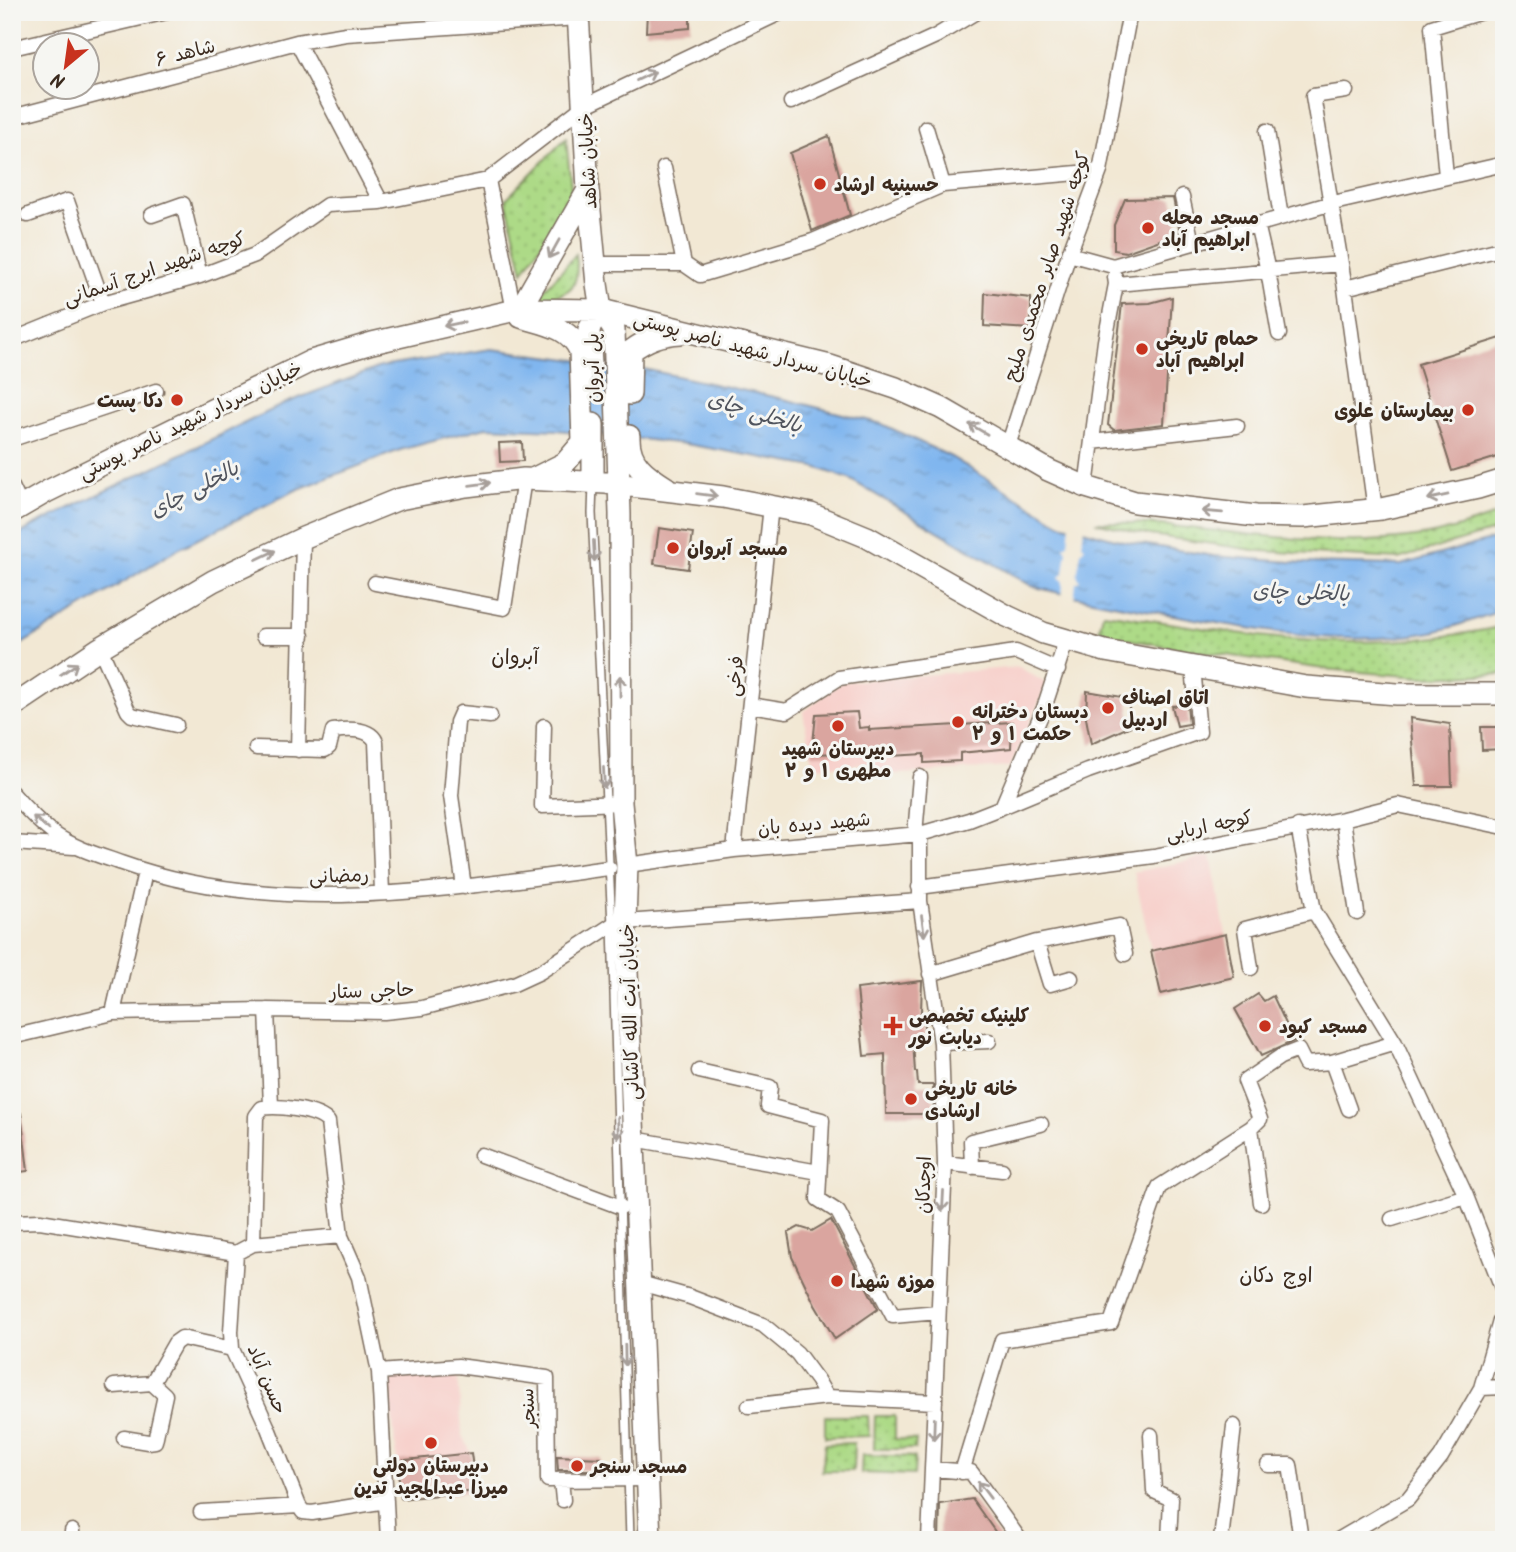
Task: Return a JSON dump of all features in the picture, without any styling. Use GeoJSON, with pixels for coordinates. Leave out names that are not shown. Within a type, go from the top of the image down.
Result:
{"type":"FeatureCollection","features":[{"type":"Feature","properties":{"kind":"main road","name":"خیابان شاهد"},"geometry":{"type":"LineString","coordinates":[[578,15],[587,190],[601,310]]}},
{"type":"Feature","properties":{"kind":"main road"},"geometry":{"type":"LineString","coordinates":[[586,359],[575,340],[555,327],[513,311],[587,190]]}},
{"type":"Feature","properties":{"kind":"main road","name":"خیابان سردار شهید ناصر پوستی"},"geometry":{"type":"LineString","coordinates":[[15,502],[311,361],[427,330],[513,311],[601,310],[830,366],[896,388],[941,408],[1048,470],[1086,487],[1135,502],[1256,516],[1303,517],[1375,510],[1479,488],[1504,480]]}},
{"type":"Feature","properties":{"kind":"main road","name":"پل آبروان"},"geometry":{"type":"LineString","coordinates":[[593,482],[587,446],[586,359],[589,329],[601,310],[614,330],[623,359],[623,444]]}},
{"type":"Feature","properties":{"kind":"main road"},"geometry":{"type":"LineString","coordinates":[[623,359],[648,340],[662,334],[690,332]]}},
{"type":"Feature","properties":{"kind":"main road"},"geometry":{"type":"LineString","coordinates":[[620,485],[623,444]]}},
{"type":"Feature","properties":{"kind":"main road"},"geometry":{"type":"LineString","coordinates":[[623,444],[633,461],[648,476],[672,491]]}},
{"type":"Feature","properties":{"kind":"main road"},"geometry":{"type":"LineString","coordinates":[[528,479],[565,463],[587,446]]}},
{"type":"Feature","properties":{"kind":"main road"},"geometry":{"type":"LineString","coordinates":[[12,707],[100,648],[213,580],[303,537],[399,499],[466,486],[528,479],[593,482],[672,491],[811,514],[867,537],[1043,634],[1066,642],[1142,659],[1306,687],[1397,694],[1504,694]]}},
{"type":"Feature","properties":{"kind":"main road","name":"خیابان آیت الله کاشانی"},"geometry":{"type":"LineString","coordinates":[[620,485],[613,804],[618,867],[618,924],[634,1139],[640,1283],[638,1479],[650,1540]]}},
{"type":"Feature","properties":{"kind":"street"},"geometry":{"type":"LineString","coordinates":[[101,32],[167,12]]}},
{"type":"Feature","properties":{"kind":"street"},"geometry":{"type":"LineString","coordinates":[[513,311],[488,180],[584,106],[782,12]]}},
{"type":"Feature","properties":{"kind":"street"},"geometry":{"type":"LineString","coordinates":[[791,102],[936,36],[976,12]]}},
{"type":"Feature","properties":{"kind":"street","name":"کوچه شهید صابر محمدی ملیح"},"geometry":{"type":"LineString","coordinates":[[1009,446],[1069,254],[1100,171],[1129,12]]}},
{"type":"Feature","properties":{"kind":"street"},"geometry":{"type":"LineString","coordinates":[[1446,176],[1432,27],[1481,12]]}},
{"type":"Feature","properties":{"kind":"street","name":"شاهد ۶"},"geometry":{"type":"LineString","coordinates":[[102,86],[298,41],[346,34],[578,15]]}},
{"type":"Feature","properties":{"kind":"street"},"geometry":{"type":"LineString","coordinates":[[298,41],[381,202]]}},
{"type":"Feature","properties":{"kind":"street"},"geometry":{"type":"LineString","coordinates":[[12,48],[32,45]]}},
{"type":"Feature","properties":{"kind":"street"},"geometry":{"type":"LineString","coordinates":[[1346,91],[1312,96],[1345,288],[1375,510]]}},
{"type":"Feature","properties":{"kind":"street","name":"شاهد ۶"},"geometry":{"type":"LineString","coordinates":[[12,117],[54,102]]}},
{"type":"Feature","properties":{"kind":"street"},"geometry":{"type":"LineString","coordinates":[[926,128],[943,185]]}},
{"type":"Feature","properties":{"kind":"street"},"geometry":{"type":"LineString","coordinates":[[1267,131],[1281,217]]}},
{"type":"Feature","properties":{"kind":"street"},"geometry":{"type":"LineString","coordinates":[[1069,254],[1113,266],[1329,204],[1504,164]]}},
{"type":"Feature","properties":{"kind":"street"},"geometry":{"type":"LineString","coordinates":[[664,168],[684,264]]}},
{"type":"Feature","properties":{"kind":"street"},"geometry":{"type":"LineString","coordinates":[[595,264],[684,264],[700,275],[813,240],[943,185],[1100,171]]}},
{"type":"Feature","properties":{"kind":"street","name":"کوچه شهید ایرج آسمانی"},"geometry":{"type":"LineString","coordinates":[[12,340],[103,303],[200,276],[255,255],[327,205],[381,202],[488,180]]}},
{"type":"Feature","properties":{"kind":"street"},"geometry":{"type":"LineString","coordinates":[[1182,197],[1192,243]]}},
{"type":"Feature","properties":{"kind":"street"},"geometry":{"type":"LineString","coordinates":[[28,215],[67,201],[103,303]]}},
{"type":"Feature","properties":{"kind":"street"},"geometry":{"type":"LineString","coordinates":[[152,215],[183,204],[200,276]]}},
{"type":"Feature","properties":{"kind":"street"},"geometry":{"type":"LineString","coordinates":[[1257,225],[1279,334]]}},
{"type":"Feature","properties":{"kind":"street"},"geometry":{"type":"LineString","coordinates":[[1345,288],[1504,248]]}},
{"type":"Feature","properties":{"kind":"street"},"geometry":{"type":"LineString","coordinates":[[1116,284],[1341,264]]}},
{"type":"Feature","properties":{"kind":"street"},"geometry":{"type":"LineString","coordinates":[[1086,487],[1105,341],[1116,284],[1113,266]]}},
{"type":"Feature","properties":{"kind":"street"},"geometry":{"type":"LineString","coordinates":[[12,439],[156,391]]}},
{"type":"Feature","properties":{"kind":"street"},"geometry":{"type":"LineString","coordinates":[[1093,442],[1237,426]]}},
{"type":"Feature","properties":{"kind":"street"},"geometry":{"type":"LineString","coordinates":[[375,583],[504,608],[528,479]]}},
{"type":"Feature","properties":{"kind":"street","name":"فرخی"},"geometry":{"type":"LineString","coordinates":[[734,850],[771,506]]}},
{"type":"Feature","properties":{"kind":"street"},"geometry":{"type":"LineString","coordinates":[[298,750],[303,537]]}},
{"type":"Feature","properties":{"kind":"street"},"geometry":{"type":"LineString","coordinates":[[262,636],[302,636]]}},
{"type":"Feature","properties":{"kind":"street"},"geometry":{"type":"LineString","coordinates":[[1002,807],[1058,670],[1066,642]]}},
{"type":"Feature","properties":{"kind":"street"},"geometry":{"type":"LineString","coordinates":[[100,648],[128,711],[132,715],[176,725]]}},
{"type":"Feature","properties":{"kind":"street"},"geometry":{"type":"LineString","coordinates":[[750,705],[787,711],[839,678],[1016,652],[1058,670]]}},
{"type":"Feature","properties":{"kind":"street","name":"شهید دیده بان"},"geometry":{"type":"LineString","coordinates":[[618,867],[734,850],[918,834],[969,820],[1088,771],[1199,732],[1193,667]]}},
{"type":"Feature","properties":{"kind":"street"},"geometry":{"type":"LineString","coordinates":[[464,887],[451,796],[457,722],[461,713],[490,716]]}},
{"type":"Feature","properties":{"kind":"street"},"geometry":{"type":"LineString","coordinates":[[544,726],[542,806],[613,804]]}},
{"type":"Feature","properties":{"kind":"street"},"geometry":{"type":"LineString","coordinates":[[256,748],[327,750],[331,734],[337,730],[369,731],[373,735],[376,742],[382,892]]}},
{"type":"Feature","properties":{"kind":"street","name":"اوچدکان"},"geometry":{"type":"LineString","coordinates":[[920,777],[920,894],[941,1043],[945,1163],[929,1540]]}},
{"type":"Feature","properties":{"kind":"street","name":"رمضانی"},"geometry":{"type":"LineString","coordinates":[[12,793],[34,818],[76,847],[145,872],[190,884],[258,894],[301,896],[464,887],[618,867]]}},
{"type":"Feature","properties":{"kind":"street","name":"کوچه اربابی"},"geometry":{"type":"LineString","coordinates":[[920,894],[1154,856],[1343,819],[1398,805],[1504,827]]}},
{"type":"Feature","properties":{"kind":"street"},"geometry":{"type":"LineString","coordinates":[[1343,819],[1357,913]]}},
{"type":"Feature","properties":{"kind":"street"},"geometry":{"type":"LineString","coordinates":[[1298,826],[1314,911],[1395,1043],[1466,1196],[1504,1293]]}},
{"type":"Feature","properties":{"kind":"street","name":"رمضانی"},"geometry":{"type":"LineString","coordinates":[[12,843],[76,847]]}},
{"type":"Feature","properties":{"kind":"street"},"geometry":{"type":"LineString","coordinates":[[113,1013],[145,872]]}},
{"type":"Feature","properties":{"kind":"street","name":"حاجی ستار"},"geometry":{"type":"LineString","coordinates":[[12,1037],[113,1013],[267,1010],[384,1012],[422,1008],[514,984],[540,972],[618,924],[920,894]]}},
{"type":"Feature","properties":{"kind":"street"},"geometry":{"type":"LineString","coordinates":[[1251,968],[1245,929],[1314,911]]}},
{"type":"Feature","properties":{"kind":"street"},"geometry":{"type":"LineString","coordinates":[[930,974],[1037,942],[1119,926],[1125,954]]}},
{"type":"Feature","properties":{"kind":"street"},"geometry":{"type":"LineString","coordinates":[[1037,942],[1051,984],[1071,978]]}},
{"type":"Feature","properties":{"kind":"street"},"geometry":{"type":"LineString","coordinates":[[267,1010],[271,1106]]}},
{"type":"Feature","properties":{"kind":"street"},"geometry":{"type":"LineString","coordinates":[[941,1043],[989,1041]]}},
{"type":"Feature","properties":{"kind":"street"},"geometry":{"type":"LineString","coordinates":[[962,1472],[1002,1340],[1111,1323],[1159,1187],[1251,1128],[1260,1119],[1245,1081],[1280,1057],[1298,1050],[1305,1064],[1332,1062],[1395,1043]]}},
{"type":"Feature","properties":{"kind":"street"},"geometry":{"type":"LineString","coordinates":[[1332,1062],[1349,1109]]}},
{"type":"Feature","properties":{"kind":"street"},"geometry":{"type":"LineString","coordinates":[[699,1071],[770,1087],[768,1106],[822,1120],[818,1199],[838,1212],[893,1316],[937,1312]]}},
{"type":"Feature","properties":{"kind":"street"},"geometry":{"type":"LineString","coordinates":[[253,1244],[256,1116],[262,1108],[271,1106],[319,1114],[328,1122],[341,1236],[359,1277],[379,1372],[388,1540]]}},
{"type":"Feature","properties":{"kind":"street"},"geometry":{"type":"LineString","coordinates":[[972,1167],[971,1140],[1041,1124]]}},
{"type":"Feature","properties":{"kind":"street"},"geometry":{"type":"LineString","coordinates":[[1251,1128],[1261,1203]]}},
{"type":"Feature","properties":{"kind":"street"},"geometry":{"type":"LineString","coordinates":[[634,1139],[819,1172]]}},
{"type":"Feature","properties":{"kind":"street"},"geometry":{"type":"LineString","coordinates":[[481,1155],[621,1207]]}},
{"type":"Feature","properties":{"kind":"street"},"geometry":{"type":"LineString","coordinates":[[945,1163],[1002,1170]]}},
{"type":"Feature","properties":{"kind":"street"},"geometry":{"type":"LineString","coordinates":[[1392,1219],[1466,1196]]}},
{"type":"Feature","properties":{"kind":"street"},"geometry":{"type":"LineString","coordinates":[[12,1222],[40,1221],[236,1253],[253,1244],[341,1236]]}},
{"type":"Feature","properties":{"kind":"street","name":"حسن آباد"},"geometry":{"type":"LineString","coordinates":[[236,1253],[230,1332],[232,1349],[268,1428],[299,1506]]}},
{"type":"Feature","properties":{"kind":"street"},"geometry":{"type":"LineString","coordinates":[[640,1283],[690,1297],[763,1325],[797,1353],[827,1397]]}},
{"type":"Feature","properties":{"kind":"street"},"geometry":{"type":"LineString","coordinates":[[1345,1538],[1408,1499],[1441,1457],[1480,1388],[1504,1307]]}},
{"type":"Feature","properties":{"kind":"street"},"geometry":{"type":"LineString","coordinates":[[152,1382],[175,1343],[182,1338],[232,1349]]}},
{"type":"Feature","properties":{"kind":"street","name":"سنجر"},"geometry":{"type":"LineString","coordinates":[[379,1372],[458,1366],[547,1378],[548,1480],[561,1480]]}},
{"type":"Feature","properties":{"kind":"street"},"geometry":{"type":"LineString","coordinates":[[114,1386],[152,1382]]}},
{"type":"Feature","properties":{"kind":"street"},"geometry":{"type":"LineString","coordinates":[[124,1438],[155,1441],[165,1395],[152,1382]]}},
{"type":"Feature","properties":{"kind":"street"},"geometry":{"type":"LineString","coordinates":[[1480,1388],[1504,1387]]}},
{"type":"Feature","properties":{"kind":"street"},"geometry":{"type":"LineString","coordinates":[[749,1406],[827,1397],[934,1402]]}},
{"type":"Feature","properties":{"kind":"street"},"geometry":{"type":"LineString","coordinates":[[1222,1540],[1234,1426]]}},
{"type":"Feature","properties":{"kind":"street"},"geometry":{"type":"LineString","coordinates":[[1151,1435],[1154,1491],[1171,1499],[1169,1540]]}},
{"type":"Feature","properties":{"kind":"street"},"geometry":{"type":"LineString","coordinates":[[1268,1465],[1290,1465],[1301,1540]]}},
{"type":"Feature","properties":{"kind":"street"},"geometry":{"type":"LineString","coordinates":[[932,1469],[971,1472],[1020,1540]]}},
{"type":"Feature","properties":{"kind":"street"},"geometry":{"type":"LineString","coordinates":[[564,1500],[561,1480],[638,1479]]}},
{"type":"Feature","properties":{"kind":"street"},"geometry":{"type":"LineString","coordinates":[[201,1512],[299,1506],[303,1512],[312,1513],[386,1501]]}},
{"type":"Feature","properties":{"kind":"lane"},"geometry":{"type":"LineString","coordinates":[[593,482],[592,513],[613,804]]}},
{"type":"Feature","properties":{"kind":"lane"},"geometry":{"type":"LineString","coordinates":[[618,924],[621,1207],[638,1479],[630,1540]]}},
{"type":"Feature","properties":{"kind":"shaded area","name":"دبستان دخترانه حکمت ۱ و ۲"},"geometry":{"type":"Polygon","coordinates":[[[1019,667],[1047,684],[1010,767],[868,776],[865,764],[813,767],[803,712],[842,682],[1019,667]]]}},
{"type":"Feature","properties":{"kind":"shaded area"},"geometry":{"type":"Polygon","coordinates":[[[1211,856],[1234,977],[1161,994],[1134,872],[1211,856]]]}},
{"type":"Feature","properties":{"kind":"shaded area","name":"دبیرستان دولتی میرزا عبدالمجید تدین"},"geometry":{"type":"Polygon","coordinates":[[[458,1372],[462,1433],[471,1453],[476,1491],[401,1499],[388,1376],[458,1372]]]}},
{"type":"Feature","properties":{"kind":"green space"},"geometry":{"type":"Polygon","coordinates":[[[566,138],[572,197],[523,272],[506,199],[566,138]]]}},
{"type":"Feature","properties":{"kind":"green space"},"geometry":{"type":"Polygon","coordinates":[[[576,254],[576,276],[570,288],[557,295],[536,299],[576,254]]]}},
{"type":"Feature","properties":{"kind":"green space"},"geometry":{"type":"Polygon","coordinates":[[[1504,512],[1504,528],[1398,559],[1261,551],[1150,535],[1095,522],[1175,526],[1296,539],[1376,541],[1438,533],[1504,512]]]}},
{"type":"Feature","properties":{"kind":"green space"},"geometry":{"type":"Polygon","coordinates":[[[1103,613],[1256,636],[1318,641],[1407,640],[1504,626],[1504,674],[1421,677],[1324,669],[1177,648],[1099,631],[1103,613]]]}},
{"type":"Feature","properties":{"kind":"green space"},"geometry":{"type":"Polygon","coordinates":[[[825,1416],[868,1416],[869,1436],[825,1437],[825,1416]]]}},
{"type":"Feature","properties":{"kind":"green space"},"geometry":{"type":"Polygon","coordinates":[[[875,1416],[895,1416],[895,1439],[916,1440],[915,1449],[874,1449],[875,1416]]]}},
{"type":"Feature","properties":{"kind":"green space"},"geometry":{"type":"Polygon","coordinates":[[[854,1443],[853,1471],[822,1471],[825,1444],[854,1443]]]}},
{"type":"Feature","properties":{"kind":"green space"},"geometry":{"type":"Polygon","coordinates":[[[862,1455],[915,1457],[914,1475],[861,1473],[862,1455]]]}},
{"type":"Feature","properties":{"kind":"water","name":"بالخلی چای"},"geometry":{"type":"Polygon","coordinates":[[[491,349],[639,368],[788,400],[882,424],[951,457],[1061,524],[1123,541],[1214,556],[1304,563],[1401,565],[1504,536],[1504,610],[1432,632],[1365,638],[1297,635],[1195,619],[1080,598],[1032,586],[849,479],[815,467],[686,444],[557,430],[486,427],[400,450],[296,490],[178,549],[12,650],[12,539],[33,526],[286,403],[380,367],[491,349]]]}},
{"type":"Feature","properties":{"kind":"pier"},"geometry":{"type":"Polygon","coordinates":[[[1070,523],[1084,527],[1082,544],[1085,547],[1081,552],[1077,575],[1080,581],[1076,583],[1074,600],[1062,598],[1063,582],[1059,577],[1064,573],[1067,551],[1064,547],[1068,543],[1070,523]]]}},
{"type":"Feature","properties":{"kind":"building"},"geometry":{"type":"Polygon","coordinates":[[[647,12],[690,12],[690,28],[646,32],[647,12]]]}},
{"type":"Feature","properties":{"kind":"building","name":"حسینیه ارشاد"},"geometry":{"type":"Polygon","coordinates":[[[829,136],[850,215],[812,231],[790,153],[829,136]]]}},
{"type":"Feature","properties":{"kind":"building","name":"مسجد محله ابراهیم آباد"},"geometry":{"type":"Polygon","coordinates":[[[1173,198],[1180,233],[1126,252],[1114,250],[1114,225],[1125,199],[1173,198]]]}},
{"type":"Feature","properties":{"kind":"building"},"geometry":{"type":"Polygon","coordinates":[[[985,293],[1031,298],[1031,329],[984,326],[985,293]]]}},
{"type":"Feature","properties":{"kind":"building","name":"حمام تاریخی ابراهیم آباد"},"geometry":{"type":"Polygon","coordinates":[[[1172,297],[1164,424],[1114,430],[1108,425],[1122,304],[1150,303],[1172,297]]]}},
{"type":"Feature","properties":{"kind":"building","name":"بیمارستان علوی"},"geometry":{"type":"Polygon","coordinates":[[[1504,337],[1504,455],[1452,471],[1418,364],[1504,337]]]}},
{"type":"Feature","properties":{"kind":"building"},"geometry":{"type":"Polygon","coordinates":[[[522,442],[523,461],[500,462],[499,443],[522,442]]]}},
{"type":"Feature","properties":{"kind":"building","name":"مسجد آبروان"},"geometry":{"type":"Polygon","coordinates":[[[659,528],[693,533],[688,569],[654,564],[659,528]]]}},
{"type":"Feature","properties":{"kind":"building","name":"اتاق اصناف اردبیل"},"geometry":{"type":"Polygon","coordinates":[[[1087,691],[1128,698],[1131,726],[1091,744],[1086,718],[1087,691]]]}},
{"type":"Feature","properties":{"kind":"building"},"geometry":{"type":"Polygon","coordinates":[[[1187,705],[1189,724],[1177,726],[1172,706],[1187,705]]]}},
{"type":"Feature","properties":{"kind":"building"},"geometry":{"type":"Polygon","coordinates":[[[857,712],[859,728],[869,727],[869,730],[1012,722],[1011,748],[960,753],[960,761],[924,763],[924,754],[873,757],[873,752],[812,754],[816,714],[857,712]]]}},
{"type":"Feature","properties":{"kind":"building"},"geometry":{"type":"Polygon","coordinates":[[[1410,718],[1450,724],[1452,786],[1416,786],[1410,718]]]}},
{"type":"Feature","properties":{"kind":"building"},"geometry":{"type":"Polygon","coordinates":[[[1481,727],[1504,727],[1504,749],[1482,750],[1481,727]]]}},
{"type":"Feature","properties":{"kind":"building"},"geometry":{"type":"Polygon","coordinates":[[[1226,934],[1234,977],[1161,994],[1151,951],[1226,934]]]}},
{"type":"Feature","properties":{"kind":"building","name":"کلینیک تخصصی دیابت نور"},"geometry":{"type":"Polygon","coordinates":[[[922,981],[921,1012],[927,1040],[913,1042],[915,1072],[918,1085],[933,1085],[934,1114],[886,1114],[885,1054],[864,1056],[857,989],[922,981]]]}},
{"type":"Feature","properties":{"kind":"building","name":"مسجد کبود"},"geometry":{"type":"Polygon","coordinates":[[[1258,994],[1264,1001],[1273,996],[1294,1041],[1261,1056],[1235,1009],[1258,994]]]}},
{"type":"Feature","properties":{"kind":"building"},"geometry":{"type":"Polygon","coordinates":[[[12,1113],[21,1113],[28,1171],[12,1173],[12,1113]]]}},
{"type":"Feature","properties":{"kind":"building","name":"موزه شهدا"},"geometry":{"type":"Polygon","coordinates":[[[831,1220],[878,1309],[835,1339],[792,1257],[788,1233],[799,1227],[812,1231],[831,1220]]]}},
{"type":"Feature","properties":{"kind":"building"},"geometry":{"type":"Polygon","coordinates":[[[471,1453],[476,1491],[401,1499],[397,1461],[471,1453]]]}},
{"type":"Feature","properties":{"kind":"building"},"geometry":{"type":"Polygon","coordinates":[[[557,1456],[601,1458],[600,1470],[558,1470],[557,1456]]]}},
{"type":"Feature","properties":{"kind":"building"},"geometry":{"type":"Polygon","coordinates":[[[972,1499],[1001,1540],[939,1540],[940,1504],[972,1499]]]}},
{"type":"Feature","properties":{"kind":"place","name":"حسینیه ارشاد"},"geometry":{"type":"Point","coordinates":[820,184]}},
{"type":"Feature","properties":{"kind":"place","name":"مسجد محله ابراهیم آباد"},"geometry":{"type":"Point","coordinates":[1148,228]}},
{"type":"Feature","properties":{"kind":"place","name":"حمام تاریخی ابراهیم آباد"},"geometry":{"type":"Point","coordinates":[1142,349]}},
{"type":"Feature","properties":{"kind":"place","name":"دکا پست"},"geometry":{"type":"Point","coordinates":[177,400]}},
{"type":"Feature","properties":{"kind":"place","name":"بیمارستان علوی"},"geometry":{"type":"Point","coordinates":[1468,410]}},
{"type":"Feature","properties":{"kind":"place","name":"مسجد آبروان"},"geometry":{"type":"Point","coordinates":[673,548]}},
{"type":"Feature","properties":{"kind":"place","name":"اتاق اصناف اردبیل"},"geometry":{"type":"Point","coordinates":[1108,708]}},
{"type":"Feature","properties":{"kind":"place","name":"دبستان دخترانه حکمت ۱ و ۲"},"geometry":{"type":"Point","coordinates":[958,722]}},
{"type":"Feature","properties":{"kind":"place","name":"دبیرستان شهید مطهری ۱ و ۲"},"geometry":{"type":"Point","coordinates":[838,726]}},
{"type":"Feature","properties":{"kind":"place","name":"کلینیک تخصصی دیابت نور"},"geometry":{"type":"Point","coordinates":[893,1026]}},
{"type":"Feature","properties":{"kind":"place","name":"مسجد کبود"},"geometry":{"type":"Point","coordinates":[1265,1026]}},
{"type":"Feature","properties":{"kind":"place","name":"خانه تاریخی ارشادی"},"geometry":{"type":"Point","coordinates":[911,1099]}},
{"type":"Feature","properties":{"kind":"place","name":"موزه شهدا"},"geometry":{"type":"Point","coordinates":[837,1281]}},
{"type":"Feature","properties":{"kind":"place","name":"دبیرستان دولتی میرزا عبدالمجید تدین"},"geometry":{"type":"Point","coordinates":[431,1443]}},
{"type":"Feature","properties":{"kind":"place","name":"مسجد سنجر"},"geometry":{"type":"Point","coordinates":[577,1466]}},
{"type":"Feature","properties":{"kind":"district","name":"آبروان"},"geometry":{"type":"Point","coordinates":[515,657]}},
{"type":"Feature","properties":{"kind":"district","name":"اوچ دکان"},"geometry":{"type":"Point","coordinates":[1276,1275]}}]}
